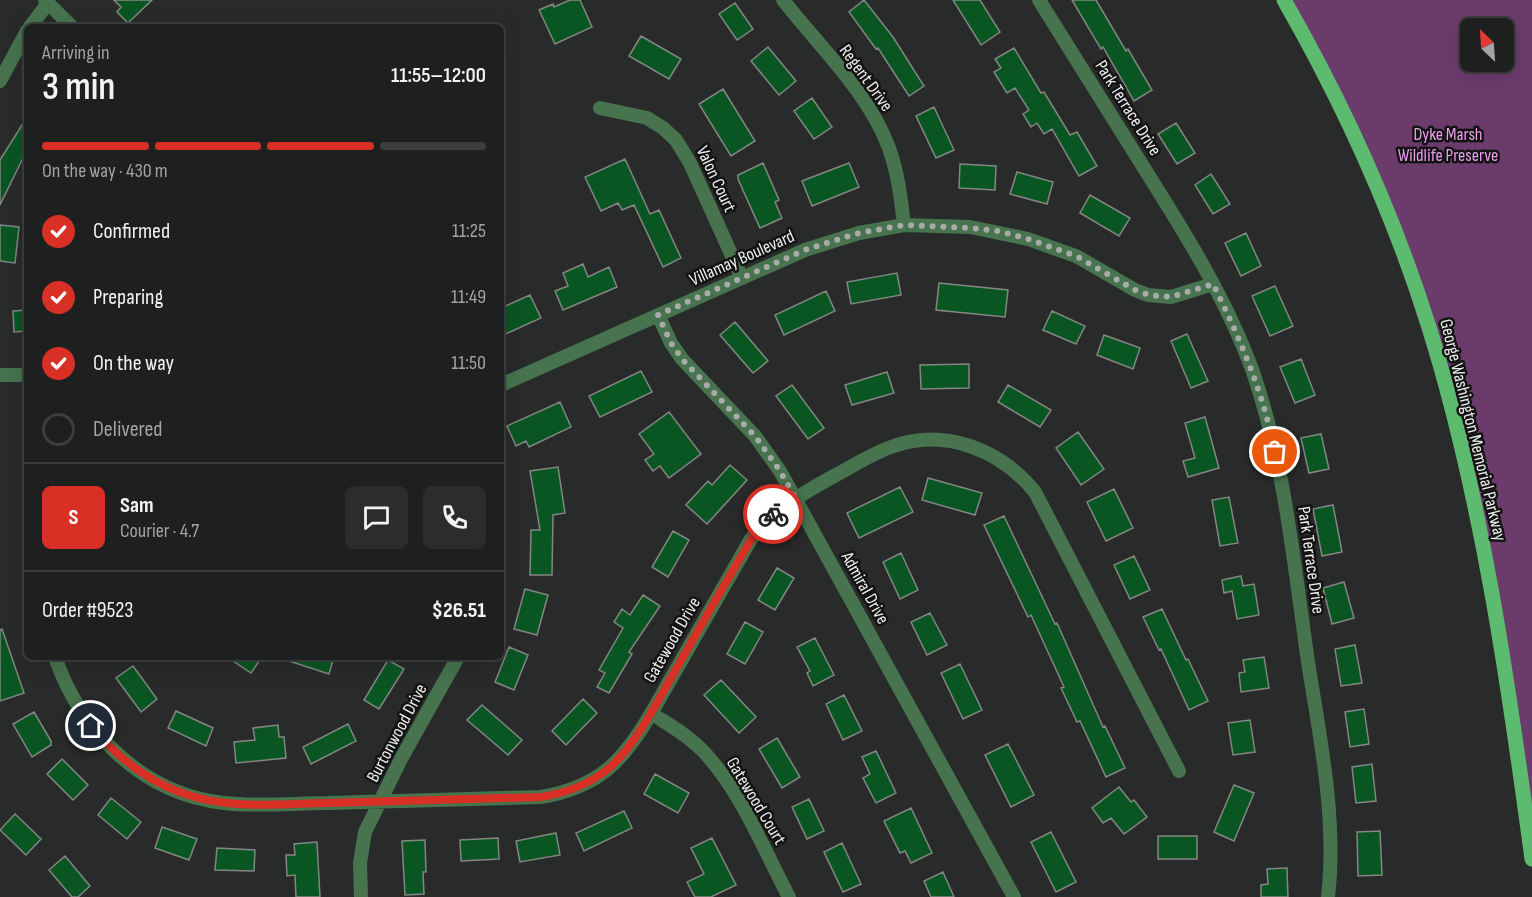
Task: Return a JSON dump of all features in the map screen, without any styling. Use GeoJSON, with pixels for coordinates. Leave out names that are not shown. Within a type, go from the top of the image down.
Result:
{"type":"FeatureCollection","features":[{"type":"Feature","properties":{"kind":"main road","name":"George Washington Memorial Parkway"},"geometry":{"type":"LineString","coordinates":[[1284,0],[1334,93],[1374,181],[1416,290],[1445,383],[1466,467],[1491,588],[1532,859]]}},
{"type":"Feature","properties":{"kind":"street","name":"Regent Drive"},"geometry":{"type":"LineString","coordinates":[[783,0],[858,92],[878,124],[896,170],[904,225]]}},
{"type":"Feature","properties":{"kind":"street","name":"Park Terrace Drive"},"geometry":{"type":"LineString","coordinates":[[1039,0],[1177,220],[1213,284],[1254,374],[1271,433],[1282,489],[1328,806],[1330,846],[1328,897]]}},
{"type":"Feature","properties":{"kind":"street"},"geometry":{"type":"LineString","coordinates":[[32,24],[46,1],[69,24]]}},
{"type":"Feature","properties":{"kind":"street"},"geometry":{"type":"LineString","coordinates":[[0,81],[24,37]]}},
{"type":"Feature","properties":{"kind":"street","name":"Valon Court"},"geometry":{"type":"LineString","coordinates":[[600,108],[647,118],[676,140],[690,163],[742,278]]}},
{"type":"Feature","properties":{"kind":"street","name":"Villamay Boulevard"},"geometry":{"type":"LineString","coordinates":[[504,385],[805,250],[859,233],[904,225],[998,231],[1028,239],[1076,256],[1135,290],[1149,295],[1171,297],[1213,284]]}},
{"type":"Feature","properties":{"kind":"street","name":"Admiral Drive"},"geometry":{"type":"LineString","coordinates":[[658,315],[671,343],[682,359],[755,436],[780,471],[1014,897]]}},
{"type":"Feature","properties":{"kind":"street"},"geometry":{"type":"LineString","coordinates":[[0,375],[24,375]]}},
{"type":"Feature","properties":{"kind":"street","name":"Gatewood Drive"},"geometry":{"type":"LineString","coordinates":[[57,660],[75,703],[96,733],[128,764],[167,787],[198,798],[248,805],[381,803],[541,797],[574,789],[593,780],[616,761],[651,713],[751,540],[770,516],[876,454],[909,442],[934,440],[959,443],[984,451],[1006,463],[1026,481],[1044,506],[1179,771]]}},
{"type":"Feature","properties":{"kind":"street","name":"Burtonwood Drive"},"geometry":{"type":"LineString","coordinates":[[361,897],[360,863],[365,832],[402,757],[456,660]]}},
{"type":"Feature","properties":{"kind":"street","name":"Gatewood Court"},"geometry":{"type":"LineString","coordinates":[[651,713],[692,741],[719,770],[740,802],[789,897]]}},
{"type":"Feature","properties":{"kind":"green space","name":"Dyke Marsh Wildlife Preserve"},"geometry":{"type":"Polygon","coordinates":[[[1282,0],[1532,0],[1532,847],[1465,467],[1374,181],[1282,0]]]}},
{"type":"Feature","properties":{"kind":"building"},"geometry":{"type":"Polygon","coordinates":[[[114,0],[152,0],[128,23],[117,12],[121,7],[114,0]]]}},
{"type":"Feature","properties":{"kind":"building"},"geometry":{"type":"Polygon","coordinates":[[[570,0],[580,0],[592,27],[555,44],[539,10],[570,0]]]}},
{"type":"Feature","properties":{"kind":"building"},"geometry":{"type":"Polygon","coordinates":[[[864,0],[893,37],[924,86],[909,96],[878,48],[876,49],[849,12],[864,0]]]}},
{"type":"Feature","properties":{"kind":"building"},"geometry":{"type":"Polygon","coordinates":[[[953,0],[980,0],[1000,32],[981,45],[953,0]]]}},
{"type":"Feature","properties":{"kind":"building"},"geometry":{"type":"Polygon","coordinates":[[[1072,0],[1096,0],[1152,90],[1134,101],[1103,47],[1101,49],[1072,0]]]}},
{"type":"Feature","properties":{"kind":"building"},"geometry":{"type":"Polygon","coordinates":[[[735,3],[753,29],[737,40],[719,14],[735,3]]]}},
{"type":"Feature","properties":{"kind":"building"},"geometry":{"type":"Polygon","coordinates":[[[641,36],[681,59],[669,79],[629,56],[641,36]]]}},
{"type":"Feature","properties":{"kind":"building"},"geometry":{"type":"Polygon","coordinates":[[[768,47],[796,81],[779,95],[751,61],[768,47]]]}},
{"type":"Feature","properties":{"kind":"building"},"geometry":{"type":"Polygon","coordinates":[[[1014,48],[1070,135],[1077,132],[1097,166],[1079,176],[1052,129],[1044,134],[1037,123],[1031,127],[1023,114],[1029,110],[1015,88],[1007,93],[994,72],[1001,68],[995,59],[1014,48]]]}},
{"type":"Feature","properties":{"kind":"building"},"geometry":{"type":"Polygon","coordinates":[[[723,89],[755,141],[731,156],[699,104],[723,89]]]}},
{"type":"Feature","properties":{"kind":"building"},"geometry":{"type":"Polygon","coordinates":[[[812,98],[832,127],[814,139],[794,111],[812,98]]]}},
{"type":"Feature","properties":{"kind":"building"},"geometry":{"type":"Polygon","coordinates":[[[934,107],[954,150],[936,158],[916,116],[934,107]]]}},
{"type":"Feature","properties":{"kind":"building"},"geometry":{"type":"Polygon","coordinates":[[[24,122],[24,158],[0,205],[0,160],[24,122]]]}},
{"type":"Feature","properties":{"kind":"building"},"geometry":{"type":"Polygon","coordinates":[[[1176,123],[1195,153],[1177,164],[1158,134],[1176,123]]]}},
{"type":"Feature","properties":{"kind":"building"},"geometry":{"type":"Polygon","coordinates":[[[625,159],[650,214],[659,210],[681,258],[663,267],[634,205],[622,210],[618,203],[601,211],[585,177],[625,159]]]}},
{"type":"Feature","properties":{"kind":"building"},"geometry":{"type":"Polygon","coordinates":[[[763,163],[779,200],[775,202],[782,218],[760,228],[738,175],[763,163]]]}},
{"type":"Feature","properties":{"kind":"building"},"geometry":{"type":"Polygon","coordinates":[[[849,163],[859,187],[812,206],[802,181],[849,163]]]}},
{"type":"Feature","properties":{"kind":"building"},"geometry":{"type":"Polygon","coordinates":[[[960,164],[996,166],[995,190],[959,188],[960,164]]]}},
{"type":"Feature","properties":{"kind":"building"},"geometry":{"type":"Polygon","coordinates":[[[1017,172],[1053,182],[1047,204],[1010,194],[1017,172]]]}},
{"type":"Feature","properties":{"kind":"building"},"geometry":{"type":"Polygon","coordinates":[[[1211,174],[1230,204],[1213,214],[1195,185],[1211,174]]]}},
{"type":"Feature","properties":{"kind":"building"},"geometry":{"type":"Polygon","coordinates":[[[1090,195],[1130,218],[1119,236],[1080,213],[1090,195]]]}},
{"type":"Feature","properties":{"kind":"building"},"geometry":{"type":"Polygon","coordinates":[[[0,225],[19,227],[15,263],[0,261],[0,225]]]}},
{"type":"Feature","properties":{"kind":"building"},"geometry":{"type":"Polygon","coordinates":[[[1246,233],[1261,266],[1241,276],[1225,243],[1246,233]]]}},
{"type":"Feature","properties":{"kind":"building"},"geometry":{"type":"Polygon","coordinates":[[[583,264],[588,277],[609,267],[617,287],[563,310],[555,291],[568,286],[563,273],[583,264]]]}},
{"type":"Feature","properties":{"kind":"building"},"geometry":{"type":"Polygon","coordinates":[[[897,273],[901,295],[851,304],[847,282],[897,273]]]}},
{"type":"Feature","properties":{"kind":"building"},"geometry":{"type":"Polygon","coordinates":[[[939,283],[1008,290],[1005,317],[936,310],[939,283]]]}},
{"type":"Feature","properties":{"kind":"building"},"geometry":{"type":"Polygon","coordinates":[[[1275,286],[1293,326],[1270,336],[1252,296],[1275,286]]]}},
{"type":"Feature","properties":{"kind":"building"},"geometry":{"type":"Polygon","coordinates":[[[826,291],[835,311],[784,335],[775,315],[826,291]]]}},
{"type":"Feature","properties":{"kind":"building"},"geometry":{"type":"Polygon","coordinates":[[[530,295],[541,318],[504,335],[504,307],[530,295]]]}},
{"type":"Feature","properties":{"kind":"building"},"geometry":{"type":"Polygon","coordinates":[[[24,310],[24,331],[14,332],[13,311],[24,310]]]}},
{"type":"Feature","properties":{"kind":"building"},"geometry":{"type":"Polygon","coordinates":[[[1052,311],[1085,326],[1076,344],[1043,330],[1052,311]]]}},
{"type":"Feature","properties":{"kind":"building"},"geometry":{"type":"Polygon","coordinates":[[[735,322],[768,361],[753,373],[720,335],[735,322]]]}},
{"type":"Feature","properties":{"kind":"building"},"geometry":{"type":"Polygon","coordinates":[[[1187,334],[1208,381],[1191,388],[1171,341],[1187,334]]]}},
{"type":"Feature","properties":{"kind":"building"},"geometry":{"type":"Polygon","coordinates":[[[1104,335],[1140,348],[1133,369],[1097,355],[1104,335]]]}},
{"type":"Feature","properties":{"kind":"building"},"geometry":{"type":"Polygon","coordinates":[[[1301,359],[1315,395],[1295,403],[1280,367],[1301,359]]]}},
{"type":"Feature","properties":{"kind":"building"},"geometry":{"type":"Polygon","coordinates":[[[969,364],[969,388],[921,389],[920,365],[969,364]]]}},
{"type":"Feature","properties":{"kind":"building"},"geometry":{"type":"Polygon","coordinates":[[[641,371],[652,392],[600,417],[589,396],[641,371]]]}},
{"type":"Feature","properties":{"kind":"building"},"geometry":{"type":"Polygon","coordinates":[[[887,372],[894,393],[852,405],[845,385],[887,372]]]}},
{"type":"Feature","properties":{"kind":"building"},"geometry":{"type":"Polygon","coordinates":[[[792,385],[824,428],[808,439],[776,396],[792,385]]]}},
{"type":"Feature","properties":{"kind":"building"},"geometry":{"type":"Polygon","coordinates":[[[1008,385],[1051,410],[1040,427],[998,402],[1008,385]]]}},
{"type":"Feature","properties":{"kind":"building"},"geometry":{"type":"Polygon","coordinates":[[[560,402],[571,427],[529,447],[526,441],[516,446],[507,426],[560,402]]]}},
{"type":"Feature","properties":{"kind":"building"},"geometry":{"type":"Polygon","coordinates":[[[669,412],[701,454],[669,478],[660,466],[653,471],[645,460],[654,454],[639,434],[669,412]]]}},
{"type":"Feature","properties":{"kind":"building"},"geometry":{"type":"Polygon","coordinates":[[[1205,417],[1219,468],[1188,477],[1183,461],[1195,458],[1185,423],[1205,417]]]}},
{"type":"Feature","properties":{"kind":"building"},"geometry":{"type":"Polygon","coordinates":[[[1078,432],[1104,469],[1081,485],[1056,448],[1078,432]]]}},
{"type":"Feature","properties":{"kind":"building"},"geometry":{"type":"Polygon","coordinates":[[[1321,434],[1329,469],[1309,473],[1301,438],[1321,434]]]}},
{"type":"Feature","properties":{"kind":"building"},"geometry":{"type":"Polygon","coordinates":[[[730,465],[747,480],[707,524],[686,505],[708,481],[712,485],[730,465]]]}},
{"type":"Feature","properties":{"kind":"building"},"geometry":{"type":"Polygon","coordinates":[[[558,467],[565,513],[553,515],[552,575],[530,575],[531,530],[540,530],[530,471],[558,467]]]}},
{"type":"Feature","properties":{"kind":"building"},"geometry":{"type":"Polygon","coordinates":[[[928,478],[982,493],[975,515],[922,500],[928,478]]]}},
{"type":"Feature","properties":{"kind":"building"},"geometry":{"type":"Polygon","coordinates":[[[900,487],[913,512],[859,538],[847,513],[900,487]]]}},
{"type":"Feature","properties":{"kind":"building"},"geometry":{"type":"Polygon","coordinates":[[[1114,489],[1133,528],[1106,541],[1087,502],[1114,489]]]}},
{"type":"Feature","properties":{"kind":"building"},"geometry":{"type":"Polygon","coordinates":[[[1229,497],[1238,543],[1220,546],[1212,500],[1229,497]]]}},
{"type":"Feature","properties":{"kind":"building"},"geometry":{"type":"Polygon","coordinates":[[[1333,505],[1342,552],[1322,556],[1313,509],[1333,505]]]}},
{"type":"Feature","properties":{"kind":"building"},"geometry":{"type":"Polygon","coordinates":[[[1004,516],[1055,624],[1057,623],[1103,727],[1105,726],[1125,768],[1106,777],[1080,721],[1077,722],[1061,688],[1064,687],[1031,615],[1028,617],[984,525],[1004,516]]]}},
{"type":"Feature","properties":{"kind":"building"},"geometry":{"type":"Polygon","coordinates":[[[673,531],[689,540],[668,577],[652,567],[673,531]]]}},
{"type":"Feature","properties":{"kind":"building"},"geometry":{"type":"Polygon","coordinates":[[[901,553],[918,590],[900,599],[883,562],[901,553]]]}},
{"type":"Feature","properties":{"kind":"building"},"geometry":{"type":"Polygon","coordinates":[[[1134,556],[1150,590],[1130,599],[1114,565],[1134,556]]]}},
{"type":"Feature","properties":{"kind":"building"},"geometry":{"type":"Polygon","coordinates":[[[777,568],[794,578],[775,610],[758,600],[777,568]]]}},
{"type":"Feature","properties":{"kind":"building"},"geometry":{"type":"Polygon","coordinates":[[[1241,576],[1243,586],[1254,584],[1259,615],[1237,619],[1232,591],[1224,593],[1222,580],[1241,576]]]}},
{"type":"Feature","properties":{"kind":"building"},"geometry":{"type":"Polygon","coordinates":[[[1344,582],[1354,618],[1332,624],[1323,588],[1344,582]]]}},
{"type":"Feature","properties":{"kind":"building"},"geometry":{"type":"Polygon","coordinates":[[[525,589],[548,595],[537,635],[514,629],[525,589]]]}},
{"type":"Feature","properties":{"kind":"building"},"geometry":{"type":"Polygon","coordinates":[[[643,595],[660,606],[629,652],[632,654],[609,693],[597,687],[605,673],[599,670],[623,628],[614,622],[622,609],[630,615],[643,595]]]}},
{"type":"Feature","properties":{"kind":"building"},"geometry":{"type":"Polygon","coordinates":[[[1162,609],[1208,701],[1189,710],[1161,649],[1159,650],[1143,617],[1162,609]]]}},
{"type":"Feature","properties":{"kind":"building"},"geometry":{"type":"Polygon","coordinates":[[[930,613],[947,645],[927,655],[911,622],[930,613]]]}},
{"type":"Feature","properties":{"kind":"building"},"geometry":{"type":"Polygon","coordinates":[[[745,622],[763,632],[745,664],[727,654],[745,622]]]}},
{"type":"Feature","properties":{"kind":"building"},"geometry":{"type":"Polygon","coordinates":[[[2,629],[24,693],[0,701],[0,630],[2,629]]]}},
{"type":"Feature","properties":{"kind":"building"},"geometry":{"type":"Polygon","coordinates":[[[815,638],[834,675],[813,686],[807,673],[810,671],[797,647],[815,638]]]}},
{"type":"Feature","properties":{"kind":"building"},"geometry":{"type":"Polygon","coordinates":[[[1355,645],[1362,683],[1341,686],[1335,649],[1355,645]]]}},
{"type":"Feature","properties":{"kind":"building"},"geometry":{"type":"Polygon","coordinates":[[[509,647],[528,655],[514,690],[495,682],[509,647]]]}},
{"type":"Feature","properties":{"kind":"building"},"geometry":{"type":"Polygon","coordinates":[[[1264,657],[1269,688],[1241,692],[1239,673],[1245,672],[1243,660],[1264,657]]]}},
{"type":"Feature","properties":{"kind":"building"},"geometry":{"type":"Polygon","coordinates":[[[232,660],[260,660],[251,673],[232,660]]]}},
{"type":"Feature","properties":{"kind":"building"},"geometry":{"type":"Polygon","coordinates":[[[286,660],[333,660],[329,674],[286,660]]]}},
{"type":"Feature","properties":{"kind":"building"},"geometry":{"type":"Polygon","coordinates":[[[388,660],[404,669],[379,709],[364,700],[388,660]]]}},
{"type":"Feature","properties":{"kind":"building"},"geometry":{"type":"Polygon","coordinates":[[[960,664],[982,710],[963,719],[941,673],[960,664]]]}},
{"type":"Feature","properties":{"kind":"building"},"geometry":{"type":"Polygon","coordinates":[[[133,666],[157,699],[141,712],[116,678],[133,666]]]}},
{"type":"Feature","properties":{"kind":"building"},"geometry":{"type":"Polygon","coordinates":[[[721,680],[756,717],[739,733],[704,695],[721,680]]]}},
{"type":"Feature","properties":{"kind":"building"},"geometry":{"type":"Polygon","coordinates":[[[844,695],[862,731],[843,740],[826,704],[844,695]]]}},
{"type":"Feature","properties":{"kind":"building"},"geometry":{"type":"Polygon","coordinates":[[[583,699],[597,713],[566,745],[552,731],[583,699]]]}},
{"type":"Feature","properties":{"kind":"building"},"geometry":{"type":"Polygon","coordinates":[[[482,705],[522,740],[508,755],[467,720],[482,705]]]}},
{"type":"Feature","properties":{"kind":"building"},"geometry":{"type":"Polygon","coordinates":[[[1364,709],[1369,744],[1350,747],[1345,712],[1364,709]]]}},
{"type":"Feature","properties":{"kind":"building"},"geometry":{"type":"Polygon","coordinates":[[[176,711],[213,728],[206,746],[168,728],[176,711]]]}},
{"type":"Feature","properties":{"kind":"building"},"geometry":{"type":"Polygon","coordinates":[[[34,712],[51,741],[51,745],[32,757],[13,724],[34,712]]]}},
{"type":"Feature","properties":{"kind":"building"},"geometry":{"type":"Polygon","coordinates":[[[1250,720],[1255,752],[1233,755],[1228,723],[1250,720]]]}},
{"type":"Feature","properties":{"kind":"building"},"geometry":{"type":"Polygon","coordinates":[[[348,724],[356,741],[311,764],[303,747],[348,724]]]}},
{"type":"Feature","properties":{"kind":"building"},"geometry":{"type":"Polygon","coordinates":[[[278,725],[279,737],[284,737],[286,758],[236,763],[234,742],[255,740],[253,728],[278,725]]]}},
{"type":"Feature","properties":{"kind":"building"},"geometry":{"type":"Polygon","coordinates":[[[777,738],[800,777],[782,788],[759,749],[777,738]]]}},
{"type":"Feature","properties":{"kind":"building"},"geometry":{"type":"Polygon","coordinates":[[[1008,744],[1034,795],[1011,807],[985,755],[1008,744]]]}},
{"type":"Feature","properties":{"kind":"building"},"geometry":{"type":"Polygon","coordinates":[[[876,751],[896,793],[876,803],[863,778],[870,774],[862,757],[876,751]]]}},
{"type":"Feature","properties":{"kind":"building"},"geometry":{"type":"Polygon","coordinates":[[[62,759],[88,785],[73,800],[47,774],[62,759]]]}},
{"type":"Feature","properties":{"kind":"building"},"geometry":{"type":"Polygon","coordinates":[[[1372,764],[1376,801],[1356,803],[1352,767],[1372,764]]]}},
{"type":"Feature","properties":{"kind":"building"},"geometry":{"type":"Polygon","coordinates":[[[655,774],[689,793],[678,813],[644,794],[655,774]]]}},
{"type":"Feature","properties":{"kind":"building"},"geometry":{"type":"Polygon","coordinates":[[[1234,785],[1254,793],[1234,841],[1214,832],[1234,785]]]}},
{"type":"Feature","properties":{"kind":"building"},"geometry":{"type":"Polygon","coordinates":[[[1119,787],[1131,802],[1134,800],[1147,817],[1124,834],[1111,818],[1103,823],[1092,808],[1119,787]]]}},
{"type":"Feature","properties":{"kind":"building"},"geometry":{"type":"Polygon","coordinates":[[[111,798],[141,822],[127,839],[98,815],[111,798]]]}},
{"type":"Feature","properties":{"kind":"building"},"geometry":{"type":"Polygon","coordinates":[[[809,799],[824,831],[807,839],[792,807],[809,799]]]}},
{"type":"Feature","properties":{"kind":"building"},"geometry":{"type":"Polygon","coordinates":[[[911,808],[932,853],[911,863],[905,851],[900,853],[884,821],[911,808]]]}},
{"type":"Feature","properties":{"kind":"building"},"geometry":{"type":"Polygon","coordinates":[[[624,811],[632,828],[584,851],[576,833],[624,811]]]}},
{"type":"Feature","properties":{"kind":"building"},"geometry":{"type":"Polygon","coordinates":[[[15,814],[41,839],[26,855],[0,830],[15,814]]]}},
{"type":"Feature","properties":{"kind":"building"},"geometry":{"type":"Polygon","coordinates":[[[162,827],[197,839],[189,860],[155,848],[162,827]]]}},
{"type":"Feature","properties":{"kind":"building"},"geometry":{"type":"Polygon","coordinates":[[[1380,831],[1382,875],[1358,876],[1357,832],[1380,831]]]}},
{"type":"Feature","properties":{"kind":"building"},"geometry":{"type":"Polygon","coordinates":[[[1051,832],[1076,882],[1056,892],[1031,842],[1051,832]]]}},
{"type":"Feature","properties":{"kind":"building"},"geometry":{"type":"Polygon","coordinates":[[[556,833],[560,855],[520,862],[516,841],[556,833]]]}},
{"type":"Feature","properties":{"kind":"building"},"geometry":{"type":"Polygon","coordinates":[[[1158,836],[1197,836],[1197,859],[1158,859],[1158,836]]]}},
{"type":"Feature","properties":{"kind":"building"},"geometry":{"type":"Polygon","coordinates":[[[498,838],[499,859],[461,861],[460,840],[498,838]]]}},
{"type":"Feature","properties":{"kind":"building"},"geometry":{"type":"Polygon","coordinates":[[[712,838],[736,885],[711,897],[695,897],[687,882],[704,874],[691,848],[712,838]]]}},
{"type":"Feature","properties":{"kind":"building"},"geometry":{"type":"Polygon","coordinates":[[[425,840],[424,894],[405,895],[402,841],[425,840]]]}},
{"type":"Feature","properties":{"kind":"building"},"geometry":{"type":"Polygon","coordinates":[[[317,842],[320,897],[296,897],[295,875],[287,876],[286,855],[295,855],[294,844],[317,842]]]}},
{"type":"Feature","properties":{"kind":"building"},"geometry":{"type":"Polygon","coordinates":[[[842,843],[861,884],[843,892],[824,852],[842,843]]]}},
{"type":"Feature","properties":{"kind":"building"},"geometry":{"type":"Polygon","coordinates":[[[217,848],[255,850],[254,871],[215,870],[217,848]]]}},
{"type":"Feature","properties":{"kind":"building"},"geometry":{"type":"Polygon","coordinates":[[[65,856],[90,886],[78,897],[72,897],[49,870],[65,856]]]}},
{"type":"Feature","properties":{"kind":"building"},"geometry":{"type":"Polygon","coordinates":[[[1287,868],[1288,897],[1261,897],[1261,885],[1268,884],[1267,869],[1287,868]]]}},
{"type":"Feature","properties":{"kind":"building"},"geometry":{"type":"Polygon","coordinates":[[[943,872],[954,897],[931,897],[924,881],[943,872]]]}},
{"type":"Feature","properties":{"kind":"way so far"},"geometry":{"type":"LineString","coordinates":[[773,514],[796,499],[780,471],[755,436],[682,359],[671,343],[658,315],[829,241],[904,225],[948,226],[998,231],[1028,239],[1076,256],[1135,290],[1149,295],[1171,297],[1213,284],[1254,374],[1275,452]]}},
{"type":"Feature","properties":{"kind":"route"},"geometry":{"type":"LineString","coordinates":[[91,726],[114,751],[140,772],[182,793],[222,803],[248,805],[381,803],[556,795],[593,780],[608,769],[628,746],[651,713],[751,540],[761,525],[773,514]]}}]}
